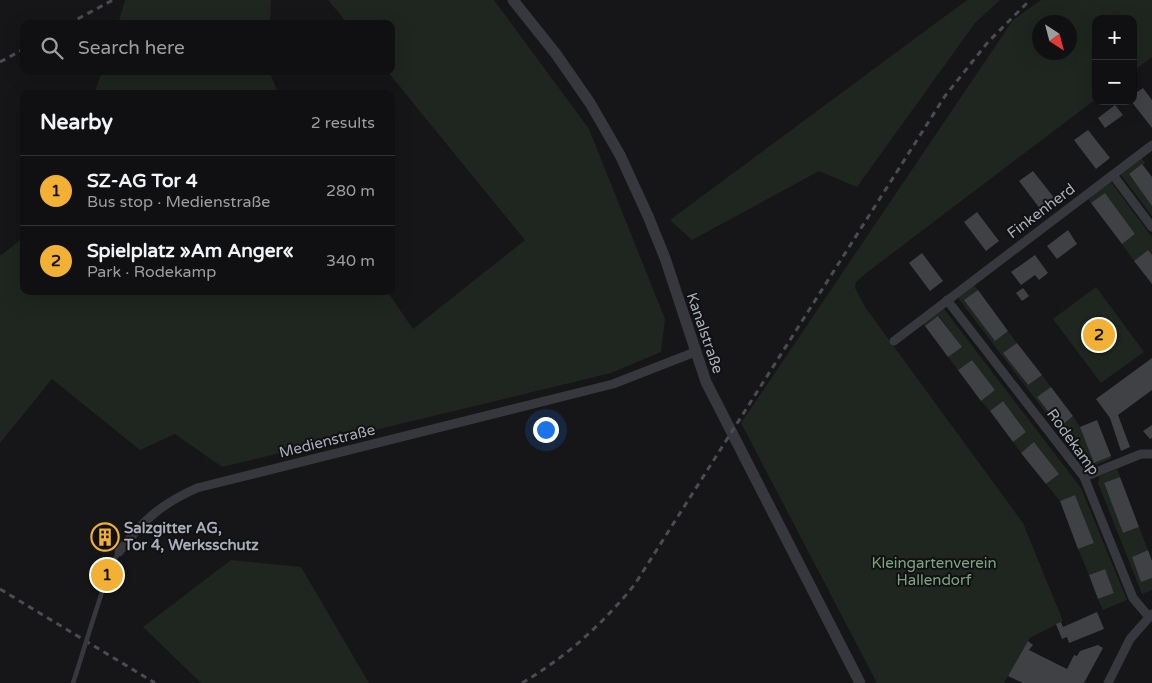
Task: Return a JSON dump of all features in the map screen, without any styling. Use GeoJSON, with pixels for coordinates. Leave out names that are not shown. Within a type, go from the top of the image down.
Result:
{"type":"FeatureCollection","features":[{"type":"Feature","properties":{"kind":"street","name":"Kanalstraße"},"geometry":{"type":"LineString","coordinates":[[513,0],[562,62],[590,103],[620,156],[665,258],[695,352],[716,402],[860,683]]}},
{"type":"Feature","properties":{"kind":"street","name":"Finkenherd"},"geometry":{"type":"LineString","coordinates":[[894,341],[1152,144]]}},
{"type":"Feature","properties":{"kind":"street"},"geometry":{"type":"LineString","coordinates":[[1113,174],[1152,227]]}},
{"type":"Feature","properties":{"kind":"street","name":"Rodekamp"},"geometry":{"type":"LineString","coordinates":[[948,300],[1084,477],[1133,598],[1150,615]]}},
{"type":"Feature","properties":{"kind":"street","name":"Medienstraße"},"geometry":{"type":"LineString","coordinates":[[119,552],[138,527],[155,511],[177,497],[197,488],[585,391],[621,381],[695,352]]}},
{"type":"Feature","properties":{"kind":"street"},"geometry":{"type":"LineString","coordinates":[[1084,477],[1141,454],[1152,454]]}},
{"type":"Feature","properties":{"kind":"street"},"geometry":{"type":"LineString","coordinates":[[1109,683],[1130,639],[1150,615]]}},
{"type":"Feature","properties":{"kind":"lane","name":"Medienstraße"},"geometry":{"type":"LineString","coordinates":[[73,683],[110,567],[119,552]]}},
{"type":"Feature","properties":{"kind":"green space"},"geometry":{"type":"Polygon","coordinates":[[[125,0],[271,0],[270,20],[119,20],[125,0]]]}},
{"type":"Feature","properties":{"kind":"green space"},"geometry":{"type":"Polygon","coordinates":[[[328,0],[494,0],[589,129],[665,319],[661,352],[611,373],[222,467],[175,434],[140,450],[52,379],[0,443],[0,256],[20,240],[20,295],[390,295],[413,329],[525,240],[390,75],[395,75],[395,20],[345,20],[328,0]]]}},
{"type":"Feature","properties":{"kind":"green space"},"geometry":{"type":"Polygon","coordinates":[[[967,0],[1000,0],[975,23],[857,187],[819,171],[692,240],[670,220],[967,0]]]}},
{"type":"Feature","properties":{"kind":"green space","name":"Kleingartenverein Hallendorf"},"geometry":{"type":"Polygon","coordinates":[[[1041,0],[1152,0],[1152,57],[1137,68],[1137,15],[1092,15],[1092,102],[856,282],[855,288],[865,307],[1023,523],[1063,621],[1030,638],[1004,683],[877,683],[741,423],[1013,20],[1041,0]]]}},
{"type":"Feature","properties":{"kind":"green space"},"geometry":{"type":"Polygon","coordinates":[[[101,75],[271,75],[277,90],[95,90],[101,75]]]}},
{"type":"Feature","properties":{"kind":"green space"},"geometry":{"type":"Polygon","coordinates":[[[1139,155],[1145,163],[1129,175],[1152,204],[1152,216],[1118,171],[1139,155]]]}},
{"type":"Feature","properties":{"kind":"green space"},"geometry":{"type":"Polygon","coordinates":[[[1108,178],[1152,237],[1152,255],[1148,250],[1134,261],[1122,244],[1135,234],[1105,193],[1091,203],[1085,195],[1108,178]]]}},
{"type":"Feature","properties":{"kind":"green space"},"geometry":{"type":"Polygon","coordinates":[[[971,282],[978,290],[965,300],[995,341],[1008,331],[1017,343],[1004,353],[1027,385],[1042,375],[1051,387],[1037,397],[1059,426],[1073,416],[1080,427],[1094,462],[1111,456],[1111,459],[1091,467],[1086,465],[1072,435],[1065,438],[955,294],[971,282]]]}},
{"type":"Feature","properties":{"kind":"green space"},"geometry":{"type":"Polygon","coordinates":[[[1096,287],[1144,352],[1101,383],[1053,319],[1096,287]]]}},
{"type":"Feature","properties":{"kind":"green space"},"geometry":{"type":"Polygon","coordinates":[[[941,305],[1081,488],[1127,600],[1103,610],[1098,599],[1114,593],[1105,569],[1089,575],[1078,549],[1094,543],[1075,495],[1060,501],[1046,484],[1059,474],[1035,443],[1021,453],[1013,442],[1026,432],[1003,401],[990,411],[981,401],[995,390],[972,360],[958,370],[948,357],[961,346],[939,316],[925,326],[920,321],[941,305]]]}},
{"type":"Feature","properties":{"kind":"green space"},"geometry":{"type":"Polygon","coordinates":[[[1117,469],[1120,477],[1104,484],[1123,533],[1139,527],[1148,550],[1132,557],[1141,581],[1152,578],[1152,590],[1142,594],[1098,483],[1100,476],[1117,469]]]}},
{"type":"Feature","properties":{"kind":"green space"},"geometry":{"type":"Polygon","coordinates":[[[231,560],[301,567],[369,683],[201,683],[143,627],[231,560]]]}},
{"type":"Feature","properties":{"kind":"building"},"geometry":{"type":"Polygon","coordinates":[[[1143,88],[1152,100],[1152,128],[1134,105],[1137,105],[1137,92],[1143,88]]]}},
{"type":"Feature","properties":{"kind":"building"},"geometry":{"type":"Polygon","coordinates":[[[1115,105],[1123,115],[1105,128],[1098,118],[1115,105]]]}},
{"type":"Feature","properties":{"kind":"building"},"geometry":{"type":"Polygon","coordinates":[[[1088,130],[1110,158],[1096,169],[1074,140],[1088,130]]]}},
{"type":"Feature","properties":{"kind":"building"},"geometry":{"type":"Polygon","coordinates":[[[1142,164],[1152,177],[1152,206],[1129,174],[1142,164]]]}},
{"type":"Feature","properties":{"kind":"building"},"geometry":{"type":"Polygon","coordinates":[[[1033,171],[1055,199],[1041,210],[1019,181],[1033,171]]]}},
{"type":"Feature","properties":{"kind":"building"},"geometry":{"type":"Polygon","coordinates":[[[1105,193],[1135,234],[1122,244],[1091,203],[1105,193]]]}},
{"type":"Feature","properties":{"kind":"building"},"geometry":{"type":"Polygon","coordinates":[[[977,212],[999,241],[986,251],[964,222],[977,212]]]}},
{"type":"Feature","properties":{"kind":"building"},"geometry":{"type":"Polygon","coordinates":[[[1068,230],[1077,244],[1057,259],[1047,246],[1068,230]]]}},
{"type":"Feature","properties":{"kind":"building"},"geometry":{"type":"Polygon","coordinates":[[[1148,250],[1152,255],[1152,284],[1134,261],[1148,250]]]}},
{"type":"Feature","properties":{"kind":"building"},"geometry":{"type":"Polygon","coordinates":[[[922,253],[943,281],[930,291],[909,263],[922,253]]]}},
{"type":"Feature","properties":{"kind":"building"},"geometry":{"type":"Polygon","coordinates":[[[1035,255],[1048,273],[1039,280],[1035,275],[1021,285],[1011,272],[1035,255]]]}},
{"type":"Feature","properties":{"kind":"building"},"geometry":{"type":"Polygon","coordinates":[[[1023,288],[1029,296],[1022,301],[1016,293],[1023,288]]]}},
{"type":"Feature","properties":{"kind":"building"},"geometry":{"type":"Polygon","coordinates":[[[978,290],[1008,331],[995,341],[964,300],[978,290]]]}},
{"type":"Feature","properties":{"kind":"building"},"geometry":{"type":"Polygon","coordinates":[[[938,316],[962,347],[948,357],[925,326],[938,316]]]}},
{"type":"Feature","properties":{"kind":"building"},"geometry":{"type":"Polygon","coordinates":[[[1017,343],[1042,375],[1028,385],[1003,353],[1017,343]]]}},
{"type":"Feature","properties":{"kind":"building"},"geometry":{"type":"Polygon","coordinates":[[[1152,358],[1152,390],[1118,415],[1130,447],[1121,451],[1110,418],[1096,399],[1152,358]]]}},
{"type":"Feature","properties":{"kind":"building"},"geometry":{"type":"Polygon","coordinates":[[[972,360],[995,390],[981,401],[958,370],[972,360]]]}},
{"type":"Feature","properties":{"kind":"building"},"geometry":{"type":"Polygon","coordinates":[[[1051,387],[1073,416],[1060,427],[1037,397],[1051,387]]]}},
{"type":"Feature","properties":{"kind":"building"},"geometry":{"type":"Polygon","coordinates":[[[1003,401],[1026,432],[1013,442],[990,411],[1003,401]]]}},
{"type":"Feature","properties":{"kind":"building"},"geometry":{"type":"Polygon","coordinates":[[[1097,420],[1111,456],[1094,463],[1080,427],[1097,420]]]}},
{"type":"Feature","properties":{"kind":"building"},"geometry":{"type":"Polygon","coordinates":[[[1152,425],[1152,438],[1150,439],[1143,431],[1152,425]]]}},
{"type":"Feature","properties":{"kind":"building"},"geometry":{"type":"Polygon","coordinates":[[[1034,442],[1059,474],[1046,484],[1021,453],[1034,442]]]}},
{"type":"Feature","properties":{"kind":"building"},"geometry":{"type":"Polygon","coordinates":[[[1120,477],[1139,527],[1123,533],[1104,483],[1120,477]]]}},
{"type":"Feature","properties":{"kind":"building"},"geometry":{"type":"Polygon","coordinates":[[[1075,495],[1094,543],[1078,549],[1060,501],[1075,495]]]}},
{"type":"Feature","properties":{"kind":"building","name":"Salzgitter AG, Tor 4, Werksschutz"},"geometry":{"type":"Polygon","coordinates":[[[107,523],[117,531],[104,552],[92,544],[107,523]]]}},
{"type":"Feature","properties":{"kind":"building"},"geometry":{"type":"Polygon","coordinates":[[[1148,550],[1152,561],[1152,578],[1141,582],[1132,557],[1148,550]]]}},
{"type":"Feature","properties":{"kind":"building"},"geometry":{"type":"Polygon","coordinates":[[[1105,569],[1114,593],[1098,599],[1089,575],[1105,569]]]}},
{"type":"Feature","properties":{"kind":"building"},"geometry":{"type":"Polygon","coordinates":[[[1097,612],[1104,629],[1069,643],[1067,637],[1062,639],[1056,624],[1061,622],[1063,627],[1097,612]]]}},
{"type":"Feature","properties":{"kind":"building"},"geometry":{"type":"Polygon","coordinates":[[[1028,641],[1033,645],[1029,650],[1067,669],[1074,655],[1077,656],[1080,651],[1098,645],[1103,648],[1084,683],[1023,683],[1008,676],[1028,641]]]}},
{"type":"Feature","properties":{"kind":"railway"},"geometry":{"type":"LineString","coordinates":[[76,20],[113,0]]}},
{"type":"Feature","properties":{"kind":"railway"},"geometry":{"type":"LineString","coordinates":[[522,683],[554,662],[583,639],[610,613],[635,584],[945,96],[988,42],[1030,0]]}},
{"type":"Feature","properties":{"kind":"railway"},"geometry":{"type":"LineString","coordinates":[[0,62],[20,51]]}},
{"type":"Feature","properties":{"kind":"railway"},"geometry":{"type":"LineString","coordinates":[[0,589],[155,683]]}},
{"type":"Feature","properties":{"kind":"place","name":"Spielplatz »Am Anger«"},"geometry":{"type":"Point","coordinates":[1099,335]}},
{"type":"Feature","properties":{"kind":"place","name":"Salzgitter AG, Tor 4, Werksschutz"},"geometry":{"type":"Point","coordinates":[105,537]}},
{"type":"Feature","properties":{"kind":"place","name":"SZ-AG Tor 4"},"geometry":{"type":"Point","coordinates":[107,575]}}]}
